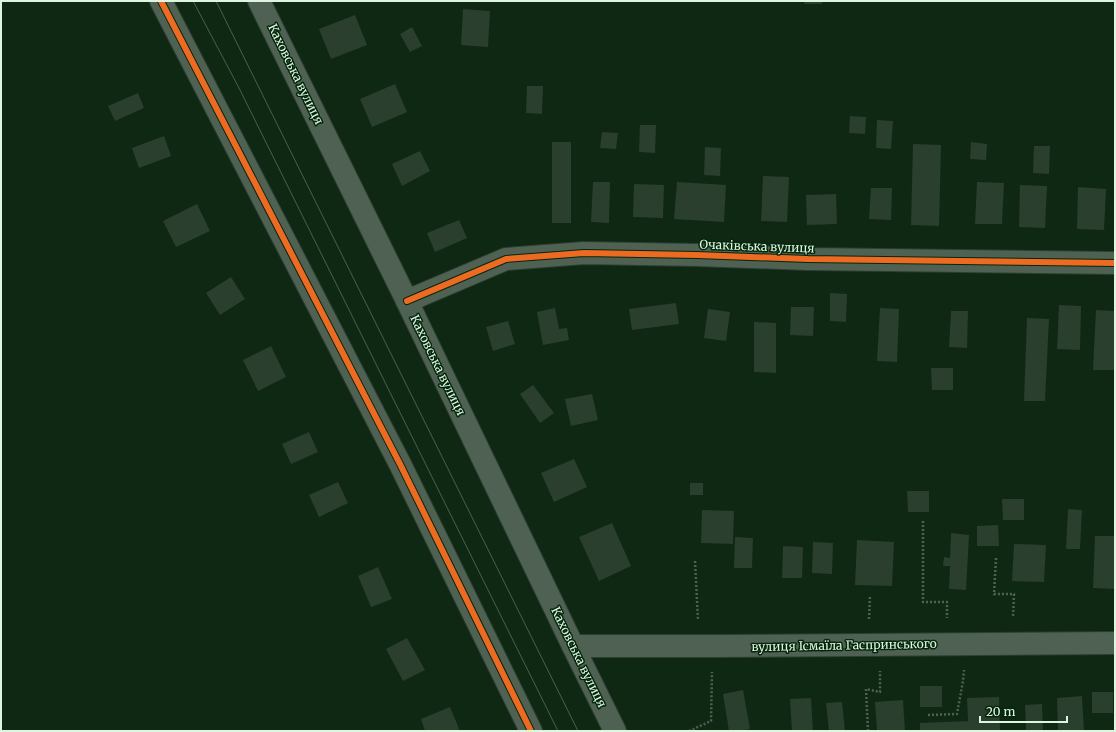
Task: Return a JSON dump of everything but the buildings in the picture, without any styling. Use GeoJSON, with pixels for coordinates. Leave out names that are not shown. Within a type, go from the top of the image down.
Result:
{"type":"FeatureCollection","features":[{"type":"Feature","properties":{"kind":"street"},"geometry":{"type":"LineString","coordinates":[[161,1],[400,464],[531,731]]}},
{"type":"Feature","properties":{"kind":"street","name":"Каховська вулиця"},"geometry":{"type":"LineString","coordinates":[[260,1],[615,731]]}},
{"type":"Feature","properties":{"kind":"street","name":"Очаківська вулиця"},"geometry":{"type":"LineString","coordinates":[[407,301],[506,260],[584,253],[816,259],[1115,263]]}},
{"type":"Feature","properties":{"kind":"street","name":"вулиця Ісмаїла Гаспринського"},"geometry":{"type":"LineString","coordinates":[[573,646],[1115,643]]}},
{"type":"Feature","properties":{"kind":"path"},"geometry":{"type":"LineString","coordinates":[[923,521],[923,602],[947,602],[964,681],[958,714],[928,715]]}},
{"type":"Feature","properties":{"kind":"path"},"geometry":{"type":"LineString","coordinates":[[996,558],[994,594],[1014,594],[1013,643]]}},
{"type":"Feature","properties":{"kind":"path"},"geometry":{"type":"LineString","coordinates":[[689,731],[711,721],[708,646],[698,625],[695,561]]}},
{"type":"Feature","properties":{"kind":"path"},"geometry":{"type":"LineString","coordinates":[[868,731],[866,689],[880,692],[881,645]]}},
{"type":"Feature","properties":{"kind":"tram line"},"geometry":{"type":"LineString","coordinates":[[193,1],[239,88],[558,731]]}},
{"type":"Feature","properties":{"kind":"tram line"},"geometry":{"type":"LineString","coordinates":[[216,1],[578,731]]}},
{"type":"Feature","properties":{"kind":"cycle path"},"geometry":{"type":"LineString","coordinates":[[161,1],[400,464],[531,731]]}},
{"type":"Feature","properties":{"kind":"cycle path"},"geometry":{"type":"LineString","coordinates":[[407,301],[506,259],[584,253],[808,259],[1115,263]]}}]}
